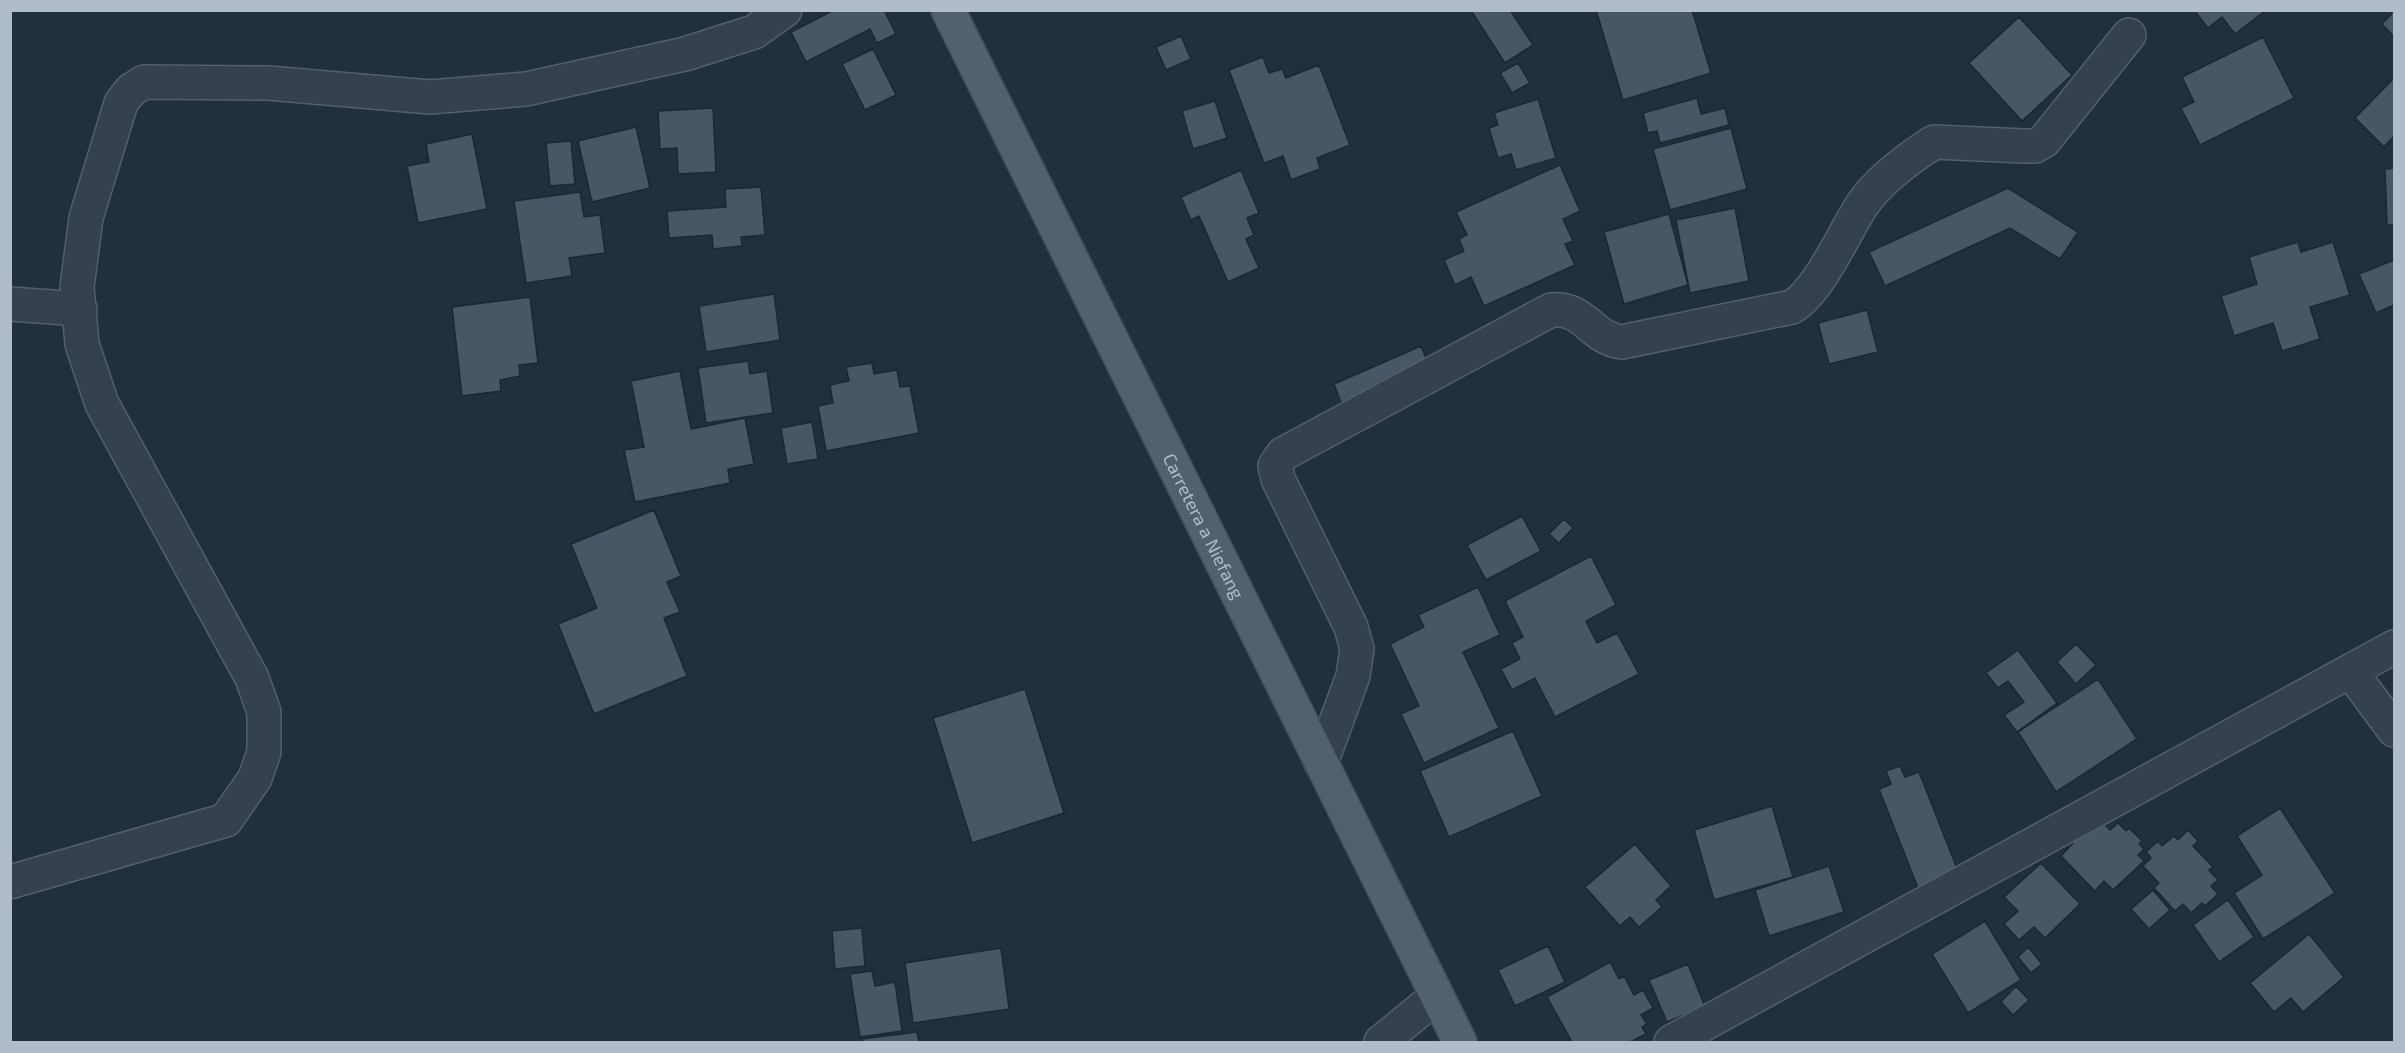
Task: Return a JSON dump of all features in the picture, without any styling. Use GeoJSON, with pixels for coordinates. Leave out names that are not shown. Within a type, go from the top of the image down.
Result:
{"type":"FeatureCollection","features":[{"type":"Feature","properties":{"kind":"main road","name":"Carretera a Niefang"},"geometry":{"type":"LineString","coordinates":[[948,10],[1460,1042]]}},
{"type":"Feature","properties":{"kind":"street"},"geometry":{"type":"LineString","coordinates":[[10,882],[226,820],[255,778],[264,752],[264,712],[252,678],[102,404],[82,344],[78,287],[86,218],[121,104],[131,90],[144,82],[268,83],[430,97],[526,89],[685,54],[754,32],[785,10]]}},
{"type":"Feature","properties":{"kind":"street"},"geometry":{"type":"LineString","coordinates":[[1322,763],[1353,676],[1357,650],[1351,627],[1278,479],[1275,466],[1283,454],[1551,310],[1564,309],[1576,312],[1604,338],[1622,342],[1792,307],[1809,292],[1863,203],[1880,183],[1934,142],[2035,146],[2044,141],[2129,35]]}},
{"type":"Feature","properties":{"kind":"street"},"geometry":{"type":"LineString","coordinates":[[10,304],[80,309]]}},
{"type":"Feature","properties":{"kind":"street"},"geometry":{"type":"LineString","coordinates":[[1671,1042],[2394,647]]}},
{"type":"Feature","properties":{"kind":"street"},"geometry":{"type":"LineString","coordinates":[[2351,672],[2394,730]]}},
{"type":"Feature","properties":{"kind":"street"},"geometry":{"type":"LineString","coordinates":[[1381,1042],[1437,996]]}},
{"type":"Feature","properties":{"kind":"building"},"geometry":{"type":"Polygon","coordinates":[[[834,10],[884,10],[896,34],[877,43],[870,29],[806,62],[791,32],[834,10]]]}},
{"type":"Feature","properties":{"kind":"building"},"geometry":{"type":"Polygon","coordinates":[[[1475,10],[1510,10],[1533,45],[1505,63],[1472,12],[1475,10]]]}},
{"type":"Feature","properties":{"kind":"building"},"geometry":{"type":"Polygon","coordinates":[[[1596,10],[1692,10],[1711,73],[1623,100],[1596,10]]]}},
{"type":"Feature","properties":{"kind":"building"},"geometry":{"type":"Polygon","coordinates":[[[2194,10],[2266,10],[2235,34],[2222,17],[2208,28],[2194,10]]]}},
{"type":"Feature","properties":{"kind":"building"},"geometry":{"type":"Polygon","coordinates":[[[2394,11],[2394,37],[2382,24],[2394,11]]]}},
{"type":"Feature","properties":{"kind":"building"},"geometry":{"type":"Polygon","coordinates":[[[2019,17],[2072,75],[2022,121],[1969,63],[2019,17]]]}},
{"type":"Feature","properties":{"kind":"building"},"geometry":{"type":"Polygon","coordinates":[[[1181,36],[1191,59],[1166,70],[1156,47],[1181,36]]]}},
{"type":"Feature","properties":{"kind":"building"},"geometry":{"type":"Polygon","coordinates":[[[2263,37],[2294,98],[2200,145],[2181,108],[2194,102],[2182,77],[2263,37]]]}},
{"type":"Feature","properties":{"kind":"building"},"geometry":{"type":"Polygon","coordinates":[[[873,49],[896,95],[865,110],[842,64],[873,49]]]}},
{"type":"Feature","properties":{"kind":"building"},"geometry":{"type":"Polygon","coordinates":[[[1263,57],[1269,73],[1282,69],[1286,78],[1319,65],[1350,145],[1317,158],[1320,169],[1291,180],[1283,156],[1264,163],[1229,70],[1263,57]]]}},
{"type":"Feature","properties":{"kind":"building"},"geometry":{"type":"Polygon","coordinates":[[[1518,63],[1530,83],[1512,93],[1500,73],[1518,63]]]}},
{"type":"Feature","properties":{"kind":"building"},"geometry":{"type":"Polygon","coordinates":[[[2394,78],[2394,136],[2384,147],[2355,118],[2394,78]]]}},
{"type":"Feature","properties":{"kind":"building"},"geometry":{"type":"Polygon","coordinates":[[[1697,98],[1701,114],[1725,108],[1729,125],[1660,143],[1657,131],[1648,133],[1643,113],[1697,98]]]}},
{"type":"Feature","properties":{"kind":"building"},"geometry":{"type":"Polygon","coordinates":[[[1538,99],[1556,158],[1516,170],[1511,154],[1498,158],[1489,128],[1498,125],[1494,113],[1538,99]]]}},
{"type":"Feature","properties":{"kind":"building"},"geometry":{"type":"Polygon","coordinates":[[[1215,101],[1227,138],[1193,149],[1182,111],[1215,101]]]}},
{"type":"Feature","properties":{"kind":"building"},"geometry":{"type":"Polygon","coordinates":[[[713,108],[716,172],[678,174],[677,148],[660,149],[658,111],[713,108]]]}},
{"type":"Feature","properties":{"kind":"building"},"geometry":{"type":"Polygon","coordinates":[[[636,127],[650,188],[592,202],[578,141],[636,127]]]}},
{"type":"Feature","properties":{"kind":"building"},"geometry":{"type":"Polygon","coordinates":[[[1731,128],[1747,189],[1670,210],[1653,149],[1731,128]]]}},
{"type":"Feature","properties":{"kind":"building"},"geometry":{"type":"Polygon","coordinates":[[[472,134],[487,209],[418,223],[407,166],[429,162],[426,144],[472,134]]]}},
{"type":"Feature","properties":{"kind":"building"},"geometry":{"type":"Polygon","coordinates":[[[571,141],[575,184],[550,186],[546,143],[571,141]]]}},
{"type":"Feature","properties":{"kind":"building"},"geometry":{"type":"Polygon","coordinates":[[[1560,165],[1580,211],[1563,219],[1573,241],[1565,244],[1575,265],[1484,306],[1471,277],[1455,285],[1444,260],[1464,251],[1459,239],[1467,235],[1456,212],[1560,165]]]}},
{"type":"Feature","properties":{"kind":"building"},"geometry":{"type":"Polygon","coordinates":[[[2394,168],[2394,225],[2387,225],[2385,169],[2394,168]]]}},
{"type":"Feature","properties":{"kind":"building"},"geometry":{"type":"Polygon","coordinates":[[[1241,170],[1259,213],[1247,218],[1254,235],[1246,239],[1259,268],[1228,282],[1199,216],[1191,220],[1181,197],[1241,170]]]}},
{"type":"Feature","properties":{"kind":"building"},"geometry":{"type":"Polygon","coordinates":[[[761,187],[765,235],[741,237],[742,246],[713,249],[712,235],[669,238],[667,211],[726,207],[725,189],[761,187]]]}},
{"type":"Feature","properties":{"kind":"building"},"geometry":{"type":"Polygon","coordinates":[[[2008,188],[2078,232],[2060,259],[2010,228],[1885,286],[1869,252],[2008,188]]]}},
{"type":"Feature","properties":{"kind":"building"},"geometry":{"type":"Polygon","coordinates":[[[580,192],[584,217],[600,215],[605,253],[569,258],[572,276],[526,283],[514,201],[580,192]]]}},
{"type":"Feature","properties":{"kind":"building"},"geometry":{"type":"Polygon","coordinates":[[[1735,208],[1749,281],[1690,293],[1676,220],[1735,208]]]}},
{"type":"Feature","properties":{"kind":"building"},"geometry":{"type":"Polygon","coordinates":[[[1669,214],[1688,285],[1624,304],[1604,232],[1669,214]]]}},
{"type":"Feature","properties":{"kind":"building"},"geometry":{"type":"Polygon","coordinates":[[[2298,242],[2301,252],[2333,242],[2350,295],[2310,307],[2320,339],[2282,351],[2273,323],[2234,336],[2221,296],[2257,284],[2249,257],[2298,242]]]}},
{"type":"Feature","properties":{"kind":"building"},"geometry":{"type":"Polygon","coordinates":[[[2394,260],[2394,305],[2376,313],[2359,274],[2394,260]]]}},
{"type":"Feature","properties":{"kind":"building"},"geometry":{"type":"Polygon","coordinates":[[[774,294],[780,340],[706,352],[699,306],[774,294]]]}},
{"type":"Feature","properties":{"kind":"building"},"geometry":{"type":"Polygon","coordinates":[[[530,297],[538,363],[519,365],[520,376],[500,380],[501,391],[462,396],[452,307],[530,297]]]}},
{"type":"Feature","properties":{"kind":"building"},"geometry":{"type":"Polygon","coordinates":[[[1867,310],[1878,352],[1829,364],[1818,323],[1867,310]]]}},
{"type":"Feature","properties":{"kind":"building"},"geometry":{"type":"Polygon","coordinates":[[[1421,346],[1429,365],[1341,403],[1334,384],[1421,346]]]}},
{"type":"Feature","properties":{"kind":"building"},"geometry":{"type":"Polygon","coordinates":[[[748,361],[750,374],[767,371],[773,413],[706,423],[698,368],[748,361]]]}},
{"type":"Feature","properties":{"kind":"building"},"geometry":{"type":"Polygon","coordinates":[[[872,363],[874,374],[897,370],[900,387],[910,386],[919,433],[826,451],[818,406],[833,403],[830,385],[849,381],[846,367],[872,363]]]}},
{"type":"Feature","properties":{"kind":"building"},"geometry":{"type":"Polygon","coordinates":[[[680,371],[691,429],[745,418],[754,464],[728,469],[730,483],[635,502],[624,450],[644,447],[631,381],[680,371]]]}},
{"type":"Feature","properties":{"kind":"building"},"geometry":{"type":"Polygon","coordinates":[[[812,422],[818,459],[787,464],[781,428],[812,422]]]}},
{"type":"Feature","properties":{"kind":"building"},"geometry":{"type":"Polygon","coordinates":[[[654,510],[681,576],[667,582],[680,612],[664,618],[687,676],[594,714],[558,624],[597,608],[571,544],[654,510]]]}},
{"type":"Feature","properties":{"kind":"building"},"geometry":{"type":"Polygon","coordinates":[[[1522,516],[1541,551],[1486,580],[1467,545],[1522,516]]]}},
{"type":"Feature","properties":{"kind":"building"},"geometry":{"type":"Polygon","coordinates":[[[1564,519],[1573,528],[1559,543],[1549,534],[1564,519]]]}},
{"type":"Feature","properties":{"kind":"building"},"geometry":{"type":"Polygon","coordinates":[[[1591,556],[1616,605],[1586,621],[1597,643],[1617,633],[1639,674],[1555,717],[1535,678],[1512,690],[1501,669],[1520,659],[1512,643],[1523,637],[1505,601],[1591,556]]]}},
{"type":"Feature","properties":{"kind":"building"},"geometry":{"type":"Polygon","coordinates":[[[1478,587],[1500,635],[1463,652],[1499,728],[1424,763],[1401,714],[1419,706],[1390,644],[1424,627],[1418,615],[1478,587]]]}},
{"type":"Feature","properties":{"kind":"building"},"geometry":{"type":"Polygon","coordinates":[[[2076,644],[2096,665],[2076,684],[2057,662],[2076,644]]]}},
{"type":"Feature","properties":{"kind":"building"},"geometry":{"type":"Polygon","coordinates":[[[2018,650],[2057,703],[2017,732],[2004,715],[2024,702],[2008,681],[1998,688],[1986,673],[2018,650]]]}},
{"type":"Feature","properties":{"kind":"building"},"geometry":{"type":"Polygon","coordinates":[[[2098,679],[2137,739],[2056,792],[2018,732],[2098,679]]]}},
{"type":"Feature","properties":{"kind":"building"},"geometry":{"type":"Polygon","coordinates":[[[1025,689],[1064,813],[972,843],[933,718],[1025,689]]]}},
{"type":"Feature","properties":{"kind":"building"},"geometry":{"type":"Polygon","coordinates":[[[1513,731],[1542,796],[1449,837],[1420,771],[1513,731]]]}},
{"type":"Feature","properties":{"kind":"building"},"geometry":{"type":"Polygon","coordinates":[[[1900,766],[1905,777],[1919,772],[1958,871],[1918,888],[1879,789],[1891,784],[1886,771],[1900,766]]]}},
{"type":"Feature","properties":{"kind":"building"},"geometry":{"type":"Polygon","coordinates":[[[1772,806],[1793,877],[1714,900],[1694,830],[1772,806]]]}},
{"type":"Feature","properties":{"kind":"building"},"geometry":{"type":"Polygon","coordinates":[[[2280,808],[2335,893],[2263,939],[2234,893],[2262,875],[2237,836],[2280,808]]]}},
{"type":"Feature","properties":{"kind":"building"},"geometry":{"type":"Polygon","coordinates":[[[2101,820],[2110,830],[2118,823],[2126,831],[2129,828],[2142,841],[2139,844],[2144,849],[2138,855],[2144,861],[2113,890],[2104,881],[2095,891],[2061,856],[2073,843],[2068,837],[2101,820]]]}},
{"type":"Feature","properties":{"kind":"building"},"geometry":{"type":"Polygon","coordinates":[[[2188,830],[2198,841],[2193,846],[2213,867],[2209,870],[2218,880],[2211,886],[2218,894],[2205,906],[2202,903],[2191,913],[2183,904],[2175,911],[2154,888],[2159,883],[2143,866],[2151,858],[2146,852],[2158,841],[2162,846],[2174,836],[2178,840],[2188,830]]]}},
{"type":"Feature","properties":{"kind":"building"},"geometry":{"type":"Polygon","coordinates":[[[1635,844],[1671,886],[1656,900],[1662,907],[1639,927],[1630,917],[1620,926],[1585,887],[1635,844]]]}},
{"type":"Feature","properties":{"kind":"building"},"geometry":{"type":"Polygon","coordinates":[[[2041,863],[2080,904],[2045,938],[2034,927],[2019,940],[2004,924],[2018,911],[2004,897],[2041,863]]]}},
{"type":"Feature","properties":{"kind":"building"},"geometry":{"type":"Polygon","coordinates":[[[1829,866],[1844,912],[1769,936],[1755,890],[1829,866]]]}},
{"type":"Feature","properties":{"kind":"building"},"geometry":{"type":"Polygon","coordinates":[[[2153,890],[2170,910],[2149,929],[2131,909],[2153,890]]]}},
{"type":"Feature","properties":{"kind":"building"},"geometry":{"type":"Polygon","coordinates":[[[2228,900],[2254,937],[2219,962],[2193,925],[2228,900]]]}},
{"type":"Feature","properties":{"kind":"building"},"geometry":{"type":"Polygon","coordinates":[[[1985,921],[2021,980],[1968,1013],[1932,954],[1985,921]]]}},
{"type":"Feature","properties":{"kind":"building"},"geometry":{"type":"Polygon","coordinates":[[[862,928],[865,966],[835,969],[832,931],[862,928]]]}},
{"type":"Feature","properties":{"kind":"building"},"geometry":{"type":"Polygon","coordinates":[[[2309,934],[2344,977],[2303,1012],[2291,998],[2274,1012],[2250,983],[2309,934]]]}},
{"type":"Feature","properties":{"kind":"building"},"geometry":{"type":"Polygon","coordinates":[[[1548,946],[1565,982],[1515,1006],[1498,970],[1548,946]]]}},
{"type":"Feature","properties":{"kind":"building"},"geometry":{"type":"Polygon","coordinates":[[[2028,947],[2042,964],[2031,973],[2018,957],[2028,947]]]}},
{"type":"Feature","properties":{"kind":"building"},"geometry":{"type":"Polygon","coordinates":[[[1001,948],[1009,1009],[913,1023],[905,963],[1001,948]]]}},
{"type":"Feature","properties":{"kind":"building"},"geometry":{"type":"Polygon","coordinates":[[[1610,962],[1619,979],[1624,976],[1634,995],[1643,990],[1653,1008],[1641,1015],[1647,1024],[1642,1027],[1646,1034],[1630,1042],[1572,1042],[1547,997],[1610,962]]]}},
{"type":"Feature","properties":{"kind":"building"},"geometry":{"type":"Polygon","coordinates":[[[1688,964],[1705,1007],[1667,1022],[1649,980],[1688,964]]]}},
{"type":"Feature","properties":{"kind":"building"},"geometry":{"type":"Polygon","coordinates":[[[872,971],[875,986],[895,982],[902,1031],[860,1037],[850,974],[872,971]]]}},
{"type":"Feature","properties":{"kind":"building"},"geometry":{"type":"Polygon","coordinates":[[[2016,986],[2029,1000],[2013,1015],[2001,1002],[2016,986]]]}},
{"type":"Feature","properties":{"kind":"building"},"geometry":{"type":"Polygon","coordinates":[[[917,1032],[919,1042],[863,1042],[862,1039],[917,1032]]]}}]}
